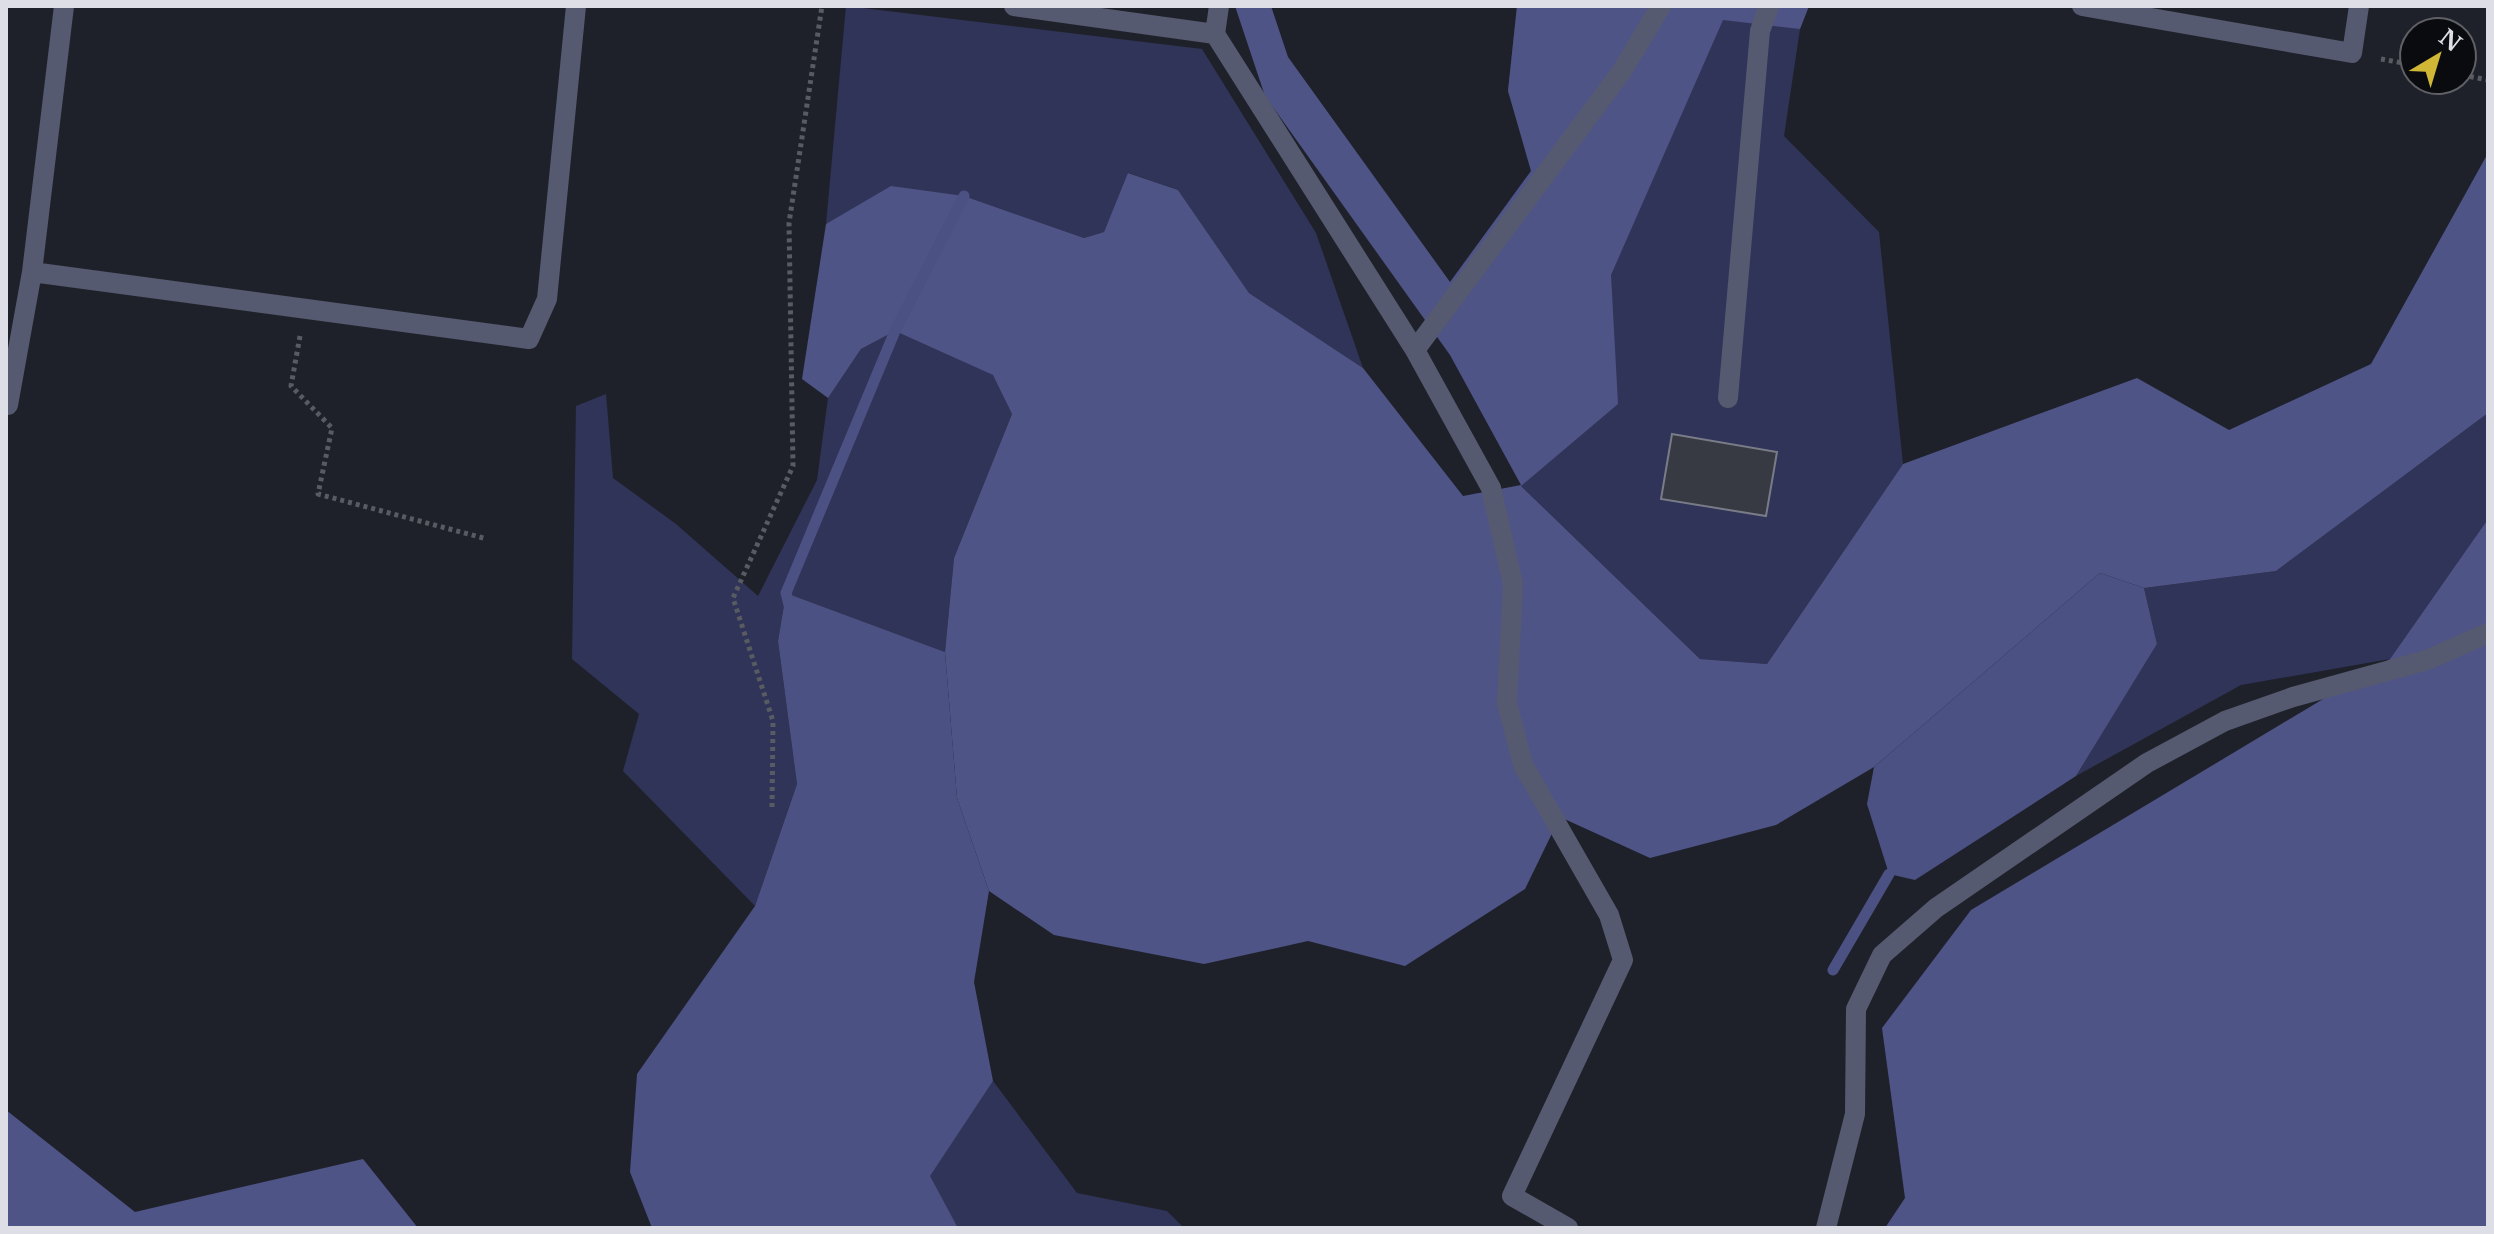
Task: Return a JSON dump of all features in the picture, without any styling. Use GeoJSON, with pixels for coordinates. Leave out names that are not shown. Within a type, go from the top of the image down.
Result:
{"type":"FeatureCollection","features":[{"type":"Feature","properties":{"kind":"street"},"geometry":{"type":"LineString","coordinates":[[8,405],[32,272],[64,6]]}},
{"type":"Feature","properties":{"kind":"street"},"geometry":{"type":"LineString","coordinates":[[32,272],[529,339],[547,299],[576,6]]}},
{"type":"Feature","properties":{"kind":"street"},"geometry":{"type":"LineString","coordinates":[[1014,6],[1215,34]]}},
{"type":"Feature","properties":{"kind":"street"},"geometry":{"type":"LineString","coordinates":[[1219,6],[1215,34],[1415,350],[1491,488],[1513,584],[1507,703],[1523,765],[1609,915],[1623,960],[1512,1196],[1568,1228]]}},
{"type":"Feature","properties":{"kind":"street"},"geometry":{"type":"LineString","coordinates":[[1415,350],[1622,71],[1661,6]]}},
{"type":"Feature","properties":{"kind":"street"},"geometry":{"type":"LineString","coordinates":[[1728,398],[1760,31],[1769,6]]}},
{"type":"Feature","properties":{"kind":"street"},"geometry":{"type":"LineString","coordinates":[[2082,6],[2352,53],[2359,6]]}},
{"type":"Feature","properties":{"kind":"street"},"geometry":{"type":"LineString","coordinates":[[1826,1228],[1855,1114],[1856,1009],[1882,955],[1936,908],[2147,763],[2225,721],[2293,697],[2427,660],[2488,633]]}},
{"type":"Feature","properties":{"kind":"path"},"geometry":{"type":"LineString","coordinates":[[772,807],[773,721],[733,598],[793,466],[789,223],[822,6]]}},
{"type":"Feature","properties":{"kind":"path"},"geometry":{"type":"LineString","coordinates":[[306,308],[291,386],[332,428],[318,494],[487,539]]}},
{"type":"Feature","properties":{"kind":"shaded area"},"geometry":{"type":"Polygon","coordinates":[[[846,6],[1202,49],[1316,233],[1363,368],[1249,293],[1178,190],[1129,173],[1104,232],[1084,238],[964,196],[826,224],[846,6]]]}},
{"type":"Feature","properties":{"kind":"shaded area"},"geometry":{"type":"Polygon","coordinates":[[[1235,6],[1271,6],[1288,57],[1450,282],[1531,171],[1508,91],[1517,6],[1809,6],[1800,29],[1723,20],[1611,275],[1618,404],[1521,486],[1700,659],[1767,664],[1903,464],[2137,378],[2229,430],[2371,364],[2488,153],[2488,413],[2276,571],[2144,588],[2100,573],[1874,767],[1776,825],[1650,858],[1560,817],[1525,889],[1405,966],[1308,941],[1204,964],[1054,935],[989,891],[957,798],[945,652],[954,558],[1012,414],[993,375],[895,331],[861,349],[828,398],[802,379],[826,224],[891,186],[964,196],[1084,238],[1104,232],[1128,173],[1178,190],[1249,293],[1363,368],[1463,496],[1521,485],[1450,355],[1265,96],[1235,6]]]}},
{"type":"Feature","properties":{"kind":"shaded area"},"geometry":{"type":"Polygon","coordinates":[[[1517,6],[1809,6],[1800,29],[1784,136],[1879,232],[1903,464],[1767,664],[1700,659],[1521,486],[1557,232],[1508,91],[1517,6]]]}},
{"type":"Feature","properties":{"kind":"shaded area"},"geometry":{"type":"Polygon","coordinates":[[[895,331],[994,375],[1012,414],[954,558],[945,652],[786,593],[778,641],[797,784],[755,906],[623,771],[639,714],[572,659],[576,406],[606,394],[613,478],[676,524],[758,596],[817,480],[828,398],[861,349],[895,331]]]}},
{"type":"Feature","properties":{"kind":"shaded area"},"geometry":{"type":"Polygon","coordinates":[[[2488,413],[2488,519],[2390,659],[2241,685],[2076,776],[2157,644],[2144,588],[2276,571],[2488,413]]]}},
{"type":"Feature","properties":{"kind":"shaded area"},"geometry":{"type":"Polygon","coordinates":[[[2488,519],[2488,1228],[1885,1228],[1905,1198],[1882,1028],[1971,910],[2390,659],[2488,519]]]}},
{"type":"Feature","properties":{"kind":"shaded area"},"geometry":{"type":"Polygon","coordinates":[[[2100,573],[2144,588],[2157,644],[2076,776],[1915,880],[1889,874],[1867,804],[1874,767],[2100,573]]]}},
{"type":"Feature","properties":{"kind":"shaded area"},"geometry":{"type":"Polygon","coordinates":[[[786,593],[945,652],[957,798],[989,891],[974,982],[993,1081],[930,1176],[958,1228],[652,1228],[630,1172],[637,1074],[755,906],[797,784],[778,641],[786,593]]]}},
{"type":"Feature","properties":{"kind":"shaded area"},"geometry":{"type":"Polygon","coordinates":[[[993,1081],[1077,1193],[1167,1211],[1184,1228],[958,1228],[929,1176],[993,1081]]]}},
{"type":"Feature","properties":{"kind":"shaded area"},"geometry":{"type":"Polygon","coordinates":[[[6,1110],[135,1212],[363,1159],[418,1228],[6,1228],[6,1110]]]}},
{"type":"Feature","properties":{"kind":"building"},"geometry":{"type":"Polygon","coordinates":[[[1672,434],[1777,452],[1766,516],[1661,499],[1672,434]]]}},
{"type":"Feature","properties":{"kind":"waterway"},"geometry":{"type":"LineString","coordinates":[[789,605],[786,593],[895,331],[964,196]]}},
{"type":"Feature","properties":{"kind":"waterway"},"geometry":{"type":"LineString","coordinates":[[1833,970],[1889,874]]}}]}
